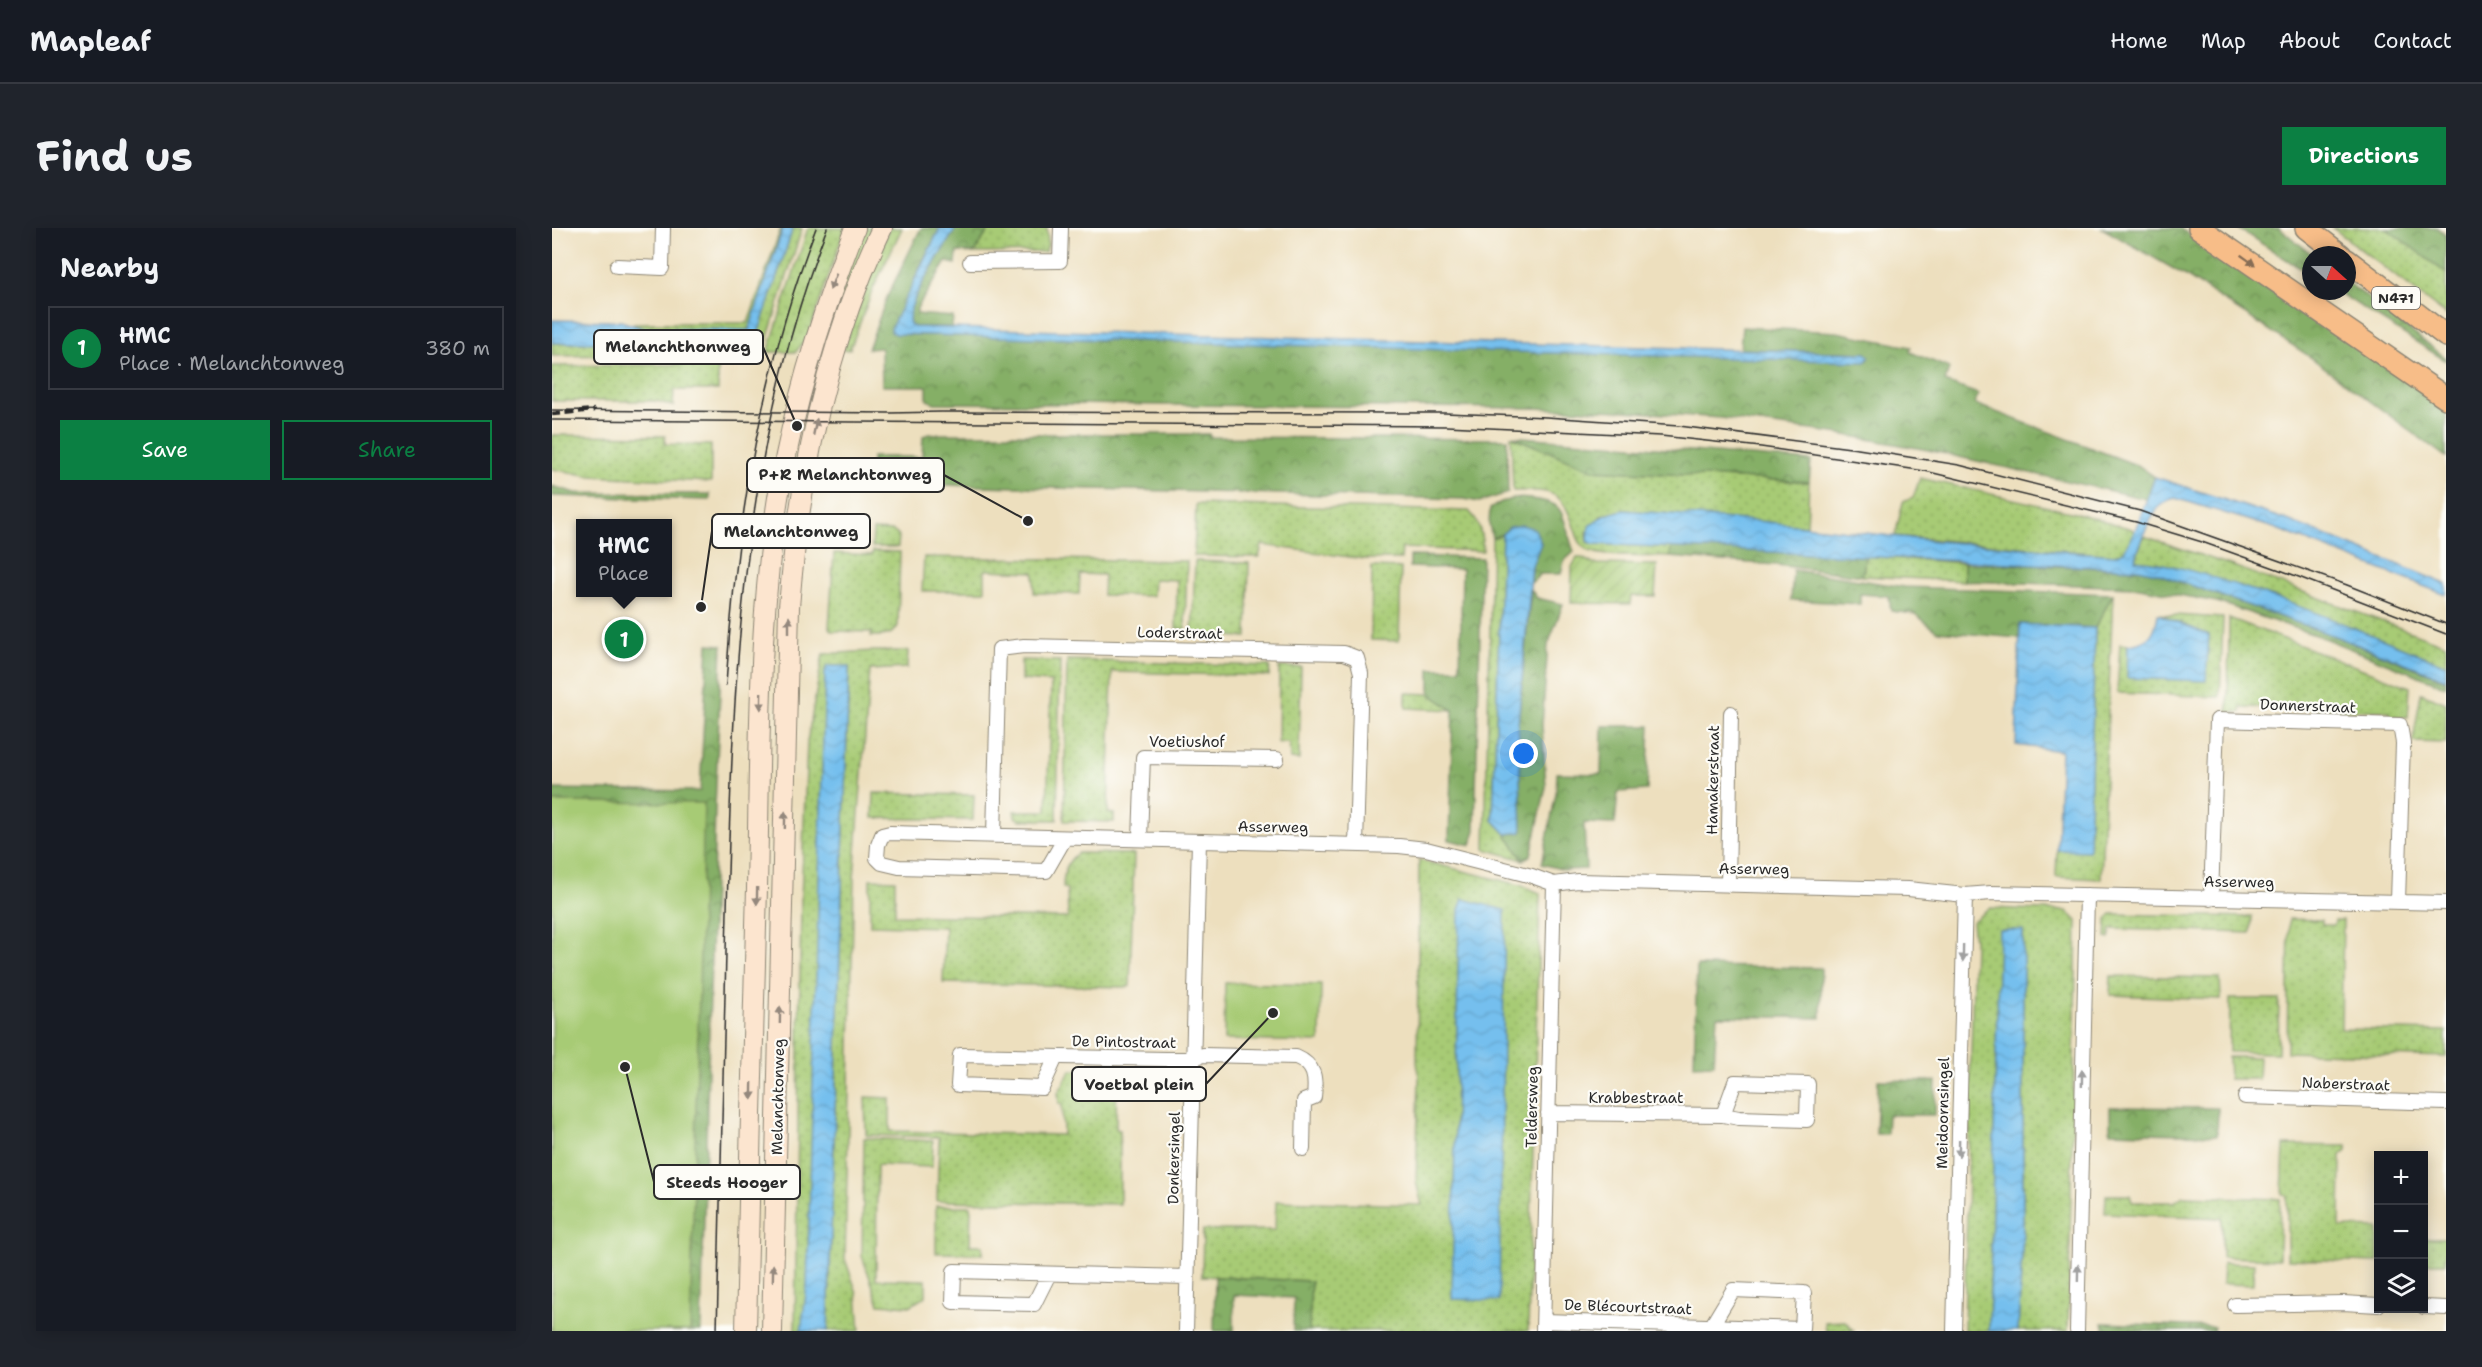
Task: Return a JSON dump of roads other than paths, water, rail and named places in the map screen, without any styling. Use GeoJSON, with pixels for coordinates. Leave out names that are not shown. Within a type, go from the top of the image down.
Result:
{"type":"FeatureCollection","features":[{"type":"Feature","properties":{"kind":"main road"},"geometry":{"type":"LineString","coordinates":[[2199,228],[2446,398]]}},
{"type":"Feature","properties":{"kind":"main road"},"geometry":{"type":"LineString","coordinates":[[2306,228],[2329,246]]}},
{"type":"Feature","properties":{"kind":"main road","name":"N471"},"geometry":{"type":"LineString","coordinates":[[2356,267],[2446,336]]}},
{"type":"Feature","properties":{"kind":"street"},"geometry":{"type":"LineString","coordinates":[[617,266],[662,268],[663,228]]}},
{"type":"Feature","properties":{"kind":"street","name":"Melanchtonweg"},"geometry":{"type":"LineString","coordinates":[[746,1331],[764,620],[780,486],[798,404],[828,297],[855,228]]}},
{"type":"Feature","properties":{"kind":"street","name":"Melanchtonweg"},"geometry":{"type":"LineString","coordinates":[[772,1331],[789,607],[794,547],[822,397],[848,308],[882,228]]}},
{"type":"Feature","properties":{"kind":"street"},"geometry":{"type":"LineString","coordinates":[[970,262],[1060,261],[1061,228]]}},
{"type":"Feature","properties":{"kind":"street","name":"Loderstraat"},"geometry":{"type":"LineString","coordinates":[[994,836],[999,649],[1024,646],[1344,653],[1357,658],[1361,673],[1356,845]]}},
{"type":"Feature","properties":{"kind":"street","name":"Hamakerstraat"},"geometry":{"type":"LineString","coordinates":[[1728,885],[1731,713]]}},
{"type":"Feature","properties":{"kind":"street","name":"Donnerstraat"},"geometry":{"type":"LineString","coordinates":[[2211,898],[2217,720],[2400,725],[2403,742],[2398,901]]}},
{"type":"Feature","properties":{"kind":"street","name":"Voetiushof"},"geometry":{"type":"LineString","coordinates":[[1140,839],[1143,757],[1277,759]]}},
{"type":"Feature","properties":{"kind":"street","name":"Asserweg"},"geometry":{"type":"LineString","coordinates":[[1065,838],[1046,871],[899,867],[882,863],[877,858],[882,835],[890,833],[1356,845],[1426,849],[1532,876],[1554,884],[1578,881],[1908,890],[1965,895],[1991,893],[2446,903]]}},
{"type":"Feature","properties":{"kind":"street","name":"Donkersingel"},"geometry":{"type":"LineString","coordinates":[[1186,1331],[1199,842]]}},
{"type":"Feature","properties":{"kind":"street","name":"Teldersweg"},"geometry":{"type":"LineString","coordinates":[[1543,1326],[1554,884]]}},
{"type":"Feature","properties":{"kind":"street","name":"Meidoornsingel"},"geometry":{"type":"LineString","coordinates":[[1954,1331],[1965,895]]}},
{"type":"Feature","properties":{"kind":"street"},"geometry":{"type":"LineString","coordinates":[[2078,1331],[2087,895]]}},
{"type":"Feature","properties":{"kind":"street","name":"De Pintostraat"},"geometry":{"type":"LineString","coordinates":[[1056,1057],[1042,1088],[958,1085],[960,1055],[1192,1059],[1203,1055],[1296,1057],[1308,1062],[1316,1084],[1314,1097],[1304,1101],[1303,1149]]}},
{"type":"Feature","properties":{"kind":"street","name":"Krabbestraat"},"geometry":{"type":"LineString","coordinates":[[1548,1113],[1723,1115],[1739,1118],[1807,1120],[1808,1084],[1735,1082],[1723,1115]]}},
{"type":"Feature","properties":{"kind":"street","name":"Naberstraat"},"geometry":{"type":"LineString","coordinates":[[2245,1097],[2446,1103]]}},
{"type":"Feature","properties":{"kind":"street"},"geometry":{"type":"LineString","coordinates":[[1049,1274],[1034,1304],[953,1302],[954,1271],[1187,1276]]}},
{"type":"Feature","properties":{"kind":"street","name":"De Blécourtstraat"},"geometry":{"type":"LineString","coordinates":[[1543,1326],[1712,1325],[1802,1329],[1804,1293],[1733,1290],[1712,1325]]}},
{"type":"Feature","properties":{"kind":"street"},"geometry":{"type":"LineString","coordinates":[[2235,1305],[2374,1305]]}},
{"type":"Feature","properties":{"kind":"street"},"geometry":{"type":"LineString","coordinates":[[2428,1307],[2446,1308]]}},
{"type":"Feature","properties":{"kind":"water"},"geometry":{"type":"Polygon","coordinates":[[[783,228],[793,228],[758,334],[648,342],[552,343],[552,320],[621,321],[642,328],[749,330],[783,228]]]}},
{"type":"Feature","properties":{"kind":"water"},"geometry":{"type":"Polygon","coordinates":[[[940,228],[956,228],[926,276],[912,304],[909,315],[910,324],[914,327],[1866,353],[1870,357],[1865,362],[895,334],[891,332],[891,328],[940,228]]]}},
{"type":"Feature","properties":{"kind":"water"},"geometry":{"type":"Polygon","coordinates":[[[2155,477],[2290,521],[2446,584],[2446,595],[2274,528],[2175,498],[2166,501],[2153,514],[2135,560],[2174,566],[2199,573],[2316,613],[2446,665],[2446,679],[2332,635],[2156,573],[2138,569],[1593,544],[1588,541],[1589,526],[1605,515],[1624,510],[1769,522],[1936,541],[2115,555],[2124,551],[2134,533],[2155,477]]]}},
{"type":"Feature","properties":{"kind":"water"},"geometry":{"type":"Polygon","coordinates":[[[1522,525],[1535,529],[1541,543],[1532,566],[1518,724],[1522,832],[1506,834],[1493,820],[1502,534],[1510,527],[1522,525]]]}},
{"type":"Feature","properties":{"kind":"water"},"geometry":{"type":"Polygon","coordinates":[[[2158,614],[2209,635],[2206,681],[2127,678],[2128,645],[2146,640],[2150,636],[2158,614]]]}},
{"type":"Feature","properties":{"kind":"water"},"geometry":{"type":"Polygon","coordinates":[[[2020,624],[2095,628],[2089,851],[2057,850],[2061,751],[2016,745],[2020,624]]]}},
{"type":"Feature","properties":{"kind":"water"},"geometry":{"type":"Polygon","coordinates":[[[827,666],[849,666],[828,1331],[801,1331],[807,1286],[825,672],[827,666]]]}},
{"type":"Feature","properties":{"kind":"water"},"geometry":{"type":"Polygon","coordinates":[[[1463,899],[1505,910],[1499,1301],[1452,1299],[1459,910],[1463,899]]]}},
{"type":"Feature","properties":{"kind":"water"},"geometry":{"type":"Polygon","coordinates":[[[1999,930],[2023,930],[2023,1232],[2018,1331],[1989,1331],[1999,930]]]}},
{"type":"Feature","properties":{"kind":"tram line"},"geometry":{"type":"LineString","coordinates":[[726,685],[736,568],[753,453],[780,339],[796,283],[816,228]]}},
{"type":"Feature","properties":{"kind":"tram line"},"geometry":{"type":"LineString","coordinates":[[717,1331],[729,824],[733,737],[747,565],[759,480],[776,395],[798,311],[827,228]]}},
{"type":"Feature","properties":{"kind":"tram line"},"geometry":{"type":"LineString","coordinates":[[552,410],[890,413],[1445,413],[1679,426],[1858,449],[1959,465],[2140,511],[2347,585],[2446,624]]}},
{"type":"Feature","properties":{"kind":"tram line"},"geometry":{"type":"LineString","coordinates":[[552,420],[1446,426],[1661,436],[1761,447],[1925,471],[2136,522],[2202,542],[2291,574],[2446,634]]}},
{"type":"Feature","properties":{"kind":"railway"},"geometry":{"type":"LineString","coordinates":[[552,414],[594,410]]}},
{"type":"Feature","properties":{"kind":"place","name":"Melanchthonweg"},"geometry":{"type":"Point","coordinates":[797,426]}},
{"type":"Feature","properties":{"kind":"place","name":"P+R Melanchtonweg"},"geometry":{"type":"Point","coordinates":[1028,521]}},
{"type":"Feature","properties":{"kind":"place","name":"Melanchtonweg"},"geometry":{"type":"Point","coordinates":[701,607]}},
{"type":"Feature","properties":{"kind":"place","name":"HMC"},"geometry":{"type":"Point","coordinates":[624,639]}},
{"type":"Feature","properties":{"kind":"place","name":"Voetbal plein"},"geometry":{"type":"Point","coordinates":[1273,1013]}},
{"type":"Feature","properties":{"kind":"place","name":"Steeds Hooger"},"geometry":{"type":"Point","coordinates":[625,1067]}}]}
